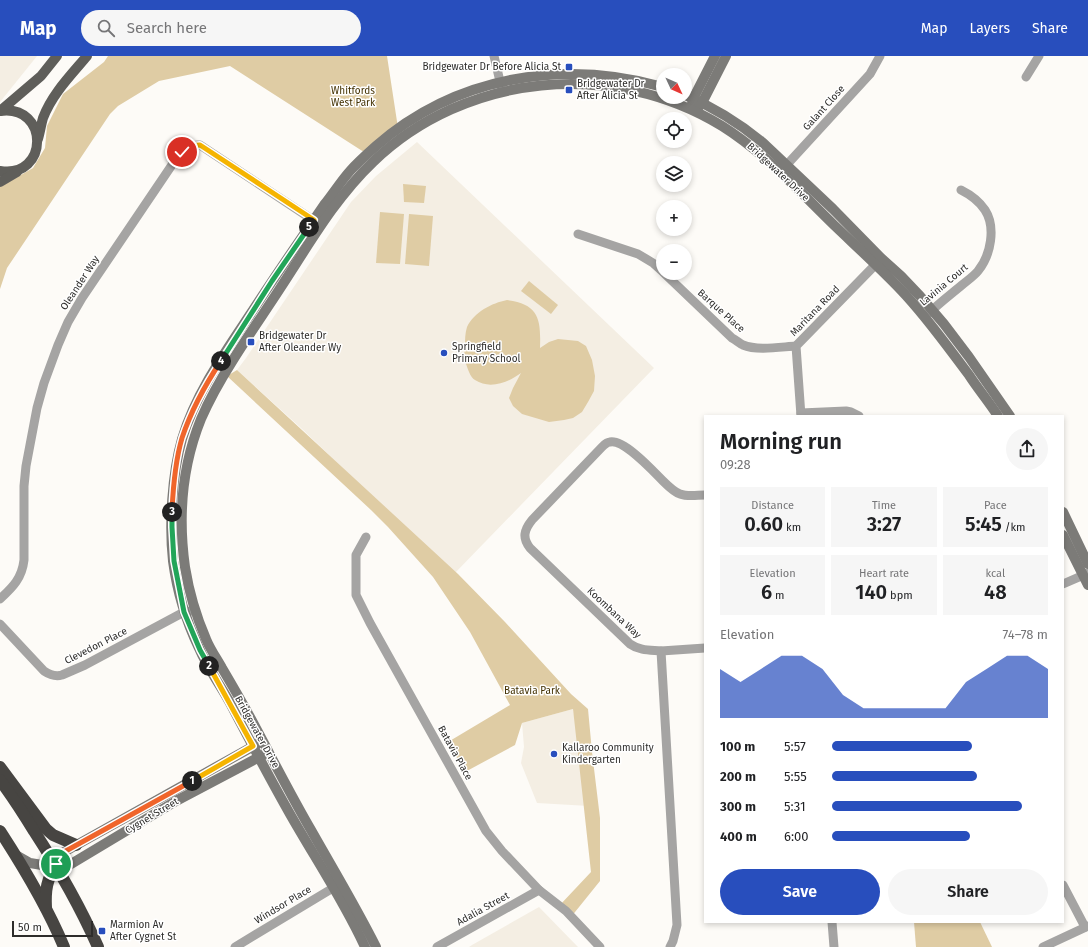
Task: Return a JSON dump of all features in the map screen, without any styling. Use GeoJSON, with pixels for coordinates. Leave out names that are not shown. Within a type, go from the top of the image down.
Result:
{"type":"FeatureCollection","features":[{"type":"Feature","properties":{"kind":"highway"},"geometry":{"type":"LineString","coordinates":[[0,767],[46,829],[53,835],[76,845]]}},
{"type":"Feature","properties":{"kind":"highway"},"geometry":{"type":"LineString","coordinates":[[0,780],[56,864],[73,894],[98,947]]}},
{"type":"Feature","properties":{"kind":"highway"},"geometry":{"type":"LineString","coordinates":[[0,831],[16,855],[46,909],[64,947]]}},
{"type":"Feature","properties":{"kind":"highway"},"geometry":{"type":"LineString","coordinates":[[46,909],[45,895],[47,884],[49,876],[56,864]]}},
{"type":"Feature","properties":{"kind":"main road"},"geometry":{"type":"LineString","coordinates":[[0,111],[31,86],[57,56]]}},
{"type":"Feature","properties":{"kind":"main road"},"geometry":{"type":"LineString","coordinates":[[0,182],[23,168],[34,156],[44,117],[51,102],[58,91],[87,56]]}},
{"type":"Feature","properties":{"kind":"main road"},"geometry":{"type":"LineString","coordinates":[[0,111],[8,110],[26,116],[32,123],[38,142]]}},
{"type":"Feature","properties":{"kind":"main road"},"geometry":{"type":"LineString","coordinates":[[0,171],[15,171],[23,168]]}},
{"type":"Feature","properties":{"kind":"street"},"geometry":{"type":"LineString","coordinates":[[494,56],[501,86]]}},
{"type":"Feature","properties":{"kind":"street"},"geometry":{"type":"LineString","coordinates":[[693,103],[715,56]]}},
{"type":"Feature","properties":{"kind":"street"},"geometry":{"type":"LineString","coordinates":[[693,103],[726,56]]}},
{"type":"Feature","properties":{"kind":"street","name":"Galant Close"},"geometry":{"type":"LineString","coordinates":[[783,169],[870,74],[880,56]]}},
{"type":"Feature","properties":{"kind":"street"},"geometry":{"type":"LineString","coordinates":[[1026,77],[1039,56]]}},
{"type":"Feature","properties":{"kind":"street","name":"Bridgewater Drive"},"geometry":{"type":"LineString","coordinates":[[376,947],[338,885],[291,815],[200,650],[184,612],[174,561],[172,527],[173,491],[176,466],[182,439],[208,380],[272,281],[318,223],[364,171],[389,148],[413,130],[440,114],[520,77],[546,74],[607,76],[656,86]]}},
{"type":"Feature","properties":{"kind":"street","name":"Bridgewater Drive"},"geometry":{"type":"LineString","coordinates":[[501,86],[562,84],[604,86],[693,103],[720,125],[783,169],[878,261],[948,346],[997,415]]}},
{"type":"Feature","properties":{"kind":"street","name":"Oleander Way"},"geometry":{"type":"LineString","coordinates":[[0,599],[21,576],[23,569],[24,486],[26,466],[37,408],[48,371],[58,345],[68,322],[82,298],[178,156],[187,148],[194,145],[200,145],[318,223]]}},
{"type":"Feature","properties":{"kind":"street","name":"Lavinia Court"},"geometry":{"type":"LineString","coordinates":[[924,317],[975,274],[988,254],[991,234],[988,216],[981,204],[961,190]]}},
{"type":"Feature","properties":{"kind":"street","name":"Bridgewater Drive"},"geometry":{"type":"LineString","coordinates":[[318,223],[215,390],[201,419],[191,447],[186,472],[182,504],[182,531],[185,569],[194,610],[207,642],[309,827],[338,885],[365,947]]}},
{"type":"Feature","properties":{"kind":"street","name":"Barque Place"},"geometry":{"type":"LineString","coordinates":[[578,234],[638,254],[656,266]]}},
{"type":"Feature","properties":{"kind":"street","name":"Bridgewater Drive"},"geometry":{"type":"LineString","coordinates":[[878,261],[902,276],[944,324],[1009,415]]}},
{"type":"Feature","properties":{"kind":"street","name":"Maritana Road"},"geometry":{"type":"LineString","coordinates":[[801,415],[796,346],[878,261]]}},
{"type":"Feature","properties":{"kind":"street","name":"Barque Place"},"geometry":{"type":"LineString","coordinates":[[670,280],[732,338],[742,345],[761,348],[796,346]]}},
{"type":"Feature","properties":{"kind":"street"},"geometry":{"type":"LineString","coordinates":[[801,415],[846,411],[857,415]]}},
{"type":"Feature","properties":{"kind":"street","name":"Koombana Way"},"geometry":{"type":"LineString","coordinates":[[661,651],[641,650],[625,640],[530,548],[527,544],[526,528],[602,447],[606,443],[610,442],[616,442],[631,450],[670,487],[680,494],[689,496],[704,495]]}},
{"type":"Feature","properties":{"kind":"street"},"geometry":{"type":"LineString","coordinates":[[1064,514],[1088,564]]}},
{"type":"Feature","properties":{"kind":"street","name":"Batavia Place"},"geometry":{"type":"LineString","coordinates":[[366,537],[356,555],[356,595],[370,623],[486,831],[502,851],[539,890],[566,912],[600,947]]}},
{"type":"Feature","properties":{"kind":"street"},"geometry":{"type":"LineString","coordinates":[[1064,537],[1086,574],[1088,586]]}},
{"type":"Feature","properties":{"kind":"street"},"geometry":{"type":"LineString","coordinates":[[1064,584],[1086,574]]}},
{"type":"Feature","properties":{"kind":"street","name":"Clevedon Place"},"geometry":{"type":"LineString","coordinates":[[0,624],[44,671],[58,676],[86,664],[184,612],[194,610]]}},
{"type":"Feature","properties":{"kind":"street"},"geometry":{"type":"LineString","coordinates":[[670,947],[677,925],[661,651],[704,648]]}},
{"type":"Feature","properties":{"kind":"street","name":"Cygnet Street"},"geometry":{"type":"LineString","coordinates":[[56,864],[64,852],[253,746],[263,742]]}},
{"type":"Feature","properties":{"kind":"street","name":"Cygnet Street"},"geometry":{"type":"LineString","coordinates":[[16,855],[30,863],[42,865],[71,864],[176,801],[268,752]]}},
{"type":"Feature","properties":{"kind":"street","name":"Windsor Place"},"geometry":{"type":"LineString","coordinates":[[235,947],[338,885]]}},
{"type":"Feature","properties":{"kind":"street"},"geometry":{"type":"LineString","coordinates":[[1043,947],[1086,926],[1064,887]]}},
{"type":"Feature","properties":{"kind":"street","name":"Adalia Street"},"geometry":{"type":"LineString","coordinates":[[437,947],[539,890]]}},
{"type":"Feature","properties":{"kind":"street"},"geometry":{"type":"LineString","coordinates":[[832,923],[834,947]]}},
{"type":"Feature","properties":{"kind":"shaded area"},"geometry":{"type":"Polygon","coordinates":[[[0,56],[37,56],[0,102],[0,56]]]}},
{"type":"Feature","properties":{"kind":"shaded area","name":"Springfield Primary School"},"geometry":{"type":"Polygon","coordinates":[[[417,142],[654,368],[454,574],[302,429],[237,370],[351,202],[376,176],[417,142]]]}},
{"type":"Feature","properties":{"kind":"shaded area","name":"Kallaroo Community Kindergarten"},"geometry":{"type":"Polygon","coordinates":[[[573,709],[589,806],[537,803],[521,763],[524,747],[522,723],[573,709]]]}},
{"type":"Feature","properties":{"kind":"shaded area"},"geometry":{"type":"Polygon","coordinates":[[[539,907],[578,947],[469,947],[472,945],[539,907]]]}},
{"type":"Feature","properties":{"kind":"green space","name":"Whitfords West Park"},"geometry":{"type":"Polygon","coordinates":[[[108,56],[387,56],[398,128],[367,154],[230,66],[159,81],[118,106],[110,114],[7,268],[0,289],[0,187],[33,168],[45,148],[47,126],[63,94],[104,62],[108,56]]]}},
{"type":"Feature","properties":{"kind":"green space"},"geometry":{"type":"Polygon","coordinates":[[[403,184],[426,186],[424,203],[404,202],[403,184]]]}},
{"type":"Feature","properties":{"kind":"green space"},"geometry":{"type":"Polygon","coordinates":[[[380,212],[404,214],[400,264],[376,263],[380,212]]]}},
{"type":"Feature","properties":{"kind":"green space"},"geometry":{"type":"Polygon","coordinates":[[[409,214],[433,216],[429,266],[405,264],[409,214]]]}},
{"type":"Feature","properties":{"kind":"green space"},"geometry":{"type":"Polygon","coordinates":[[[529,281],[558,305],[551,314],[521,291],[529,281]]]}},
{"type":"Feature","properties":{"kind":"green space"},"geometry":{"type":"Polygon","coordinates":[[[507,300],[518,302],[532,309],[536,315],[540,329],[540,348],[549,342],[558,339],[578,341],[586,346],[592,360],[595,376],[594,391],[582,412],[573,418],[549,422],[522,414],[513,406],[509,398],[521,373],[505,382],[493,385],[481,383],[473,379],[470,375],[464,355],[467,327],[474,317],[484,309],[495,303],[507,300]]]}},
{"type":"Feature","properties":{"kind":"green space","name":"Batavia Park"},"geometry":{"type":"Polygon","coordinates":[[[237,370],[458,574],[505,622],[571,694],[588,709],[600,818],[600,881],[571,917],[559,906],[591,872],[573,709],[522,723],[515,745],[465,772],[448,742],[510,705],[470,632],[433,577],[388,527],[227,376],[237,370]]]}},
{"type":"Feature","properties":{"kind":"green space"},"geometry":{"type":"Polygon","coordinates":[[[914,923],[980,923],[992,947],[916,947],[914,923]]]}},
{"type":"Feature","properties":{"kind":"place","name":"Bridgewater Dr Before Alicia St"},"geometry":{"type":"Point","coordinates":[569,67]}},
{"type":"Feature","properties":{"kind":"place","name":"Bridgewater Dr After Alicia St"},"geometry":{"type":"Point","coordinates":[569,90]}},
{"type":"Feature","properties":{"kind":"place","name":"Bridgewater Dr After Oleander Wy"},"geometry":{"type":"Point","coordinates":[251,342]}},
{"type":"Feature","properties":{"kind":"place","name":"Springfield Primary School"},"geometry":{"type":"Point","coordinates":[444,353]}},
{"type":"Feature","properties":{"kind":"place","name":"Kallaroo Community Kindergarten"},"geometry":{"type":"Point","coordinates":[554,754]}},
{"type":"Feature","properties":{"kind":"place","name":"Marmion Av After Cygnet St"},"geometry":{"type":"Point","coordinates":[102,931]}},
{"type":"Feature","properties":{"kind":"route"},"geometry":{"type":"LineString","coordinates":[[56,864],[64,852],[115,822],[253,746],[200,650],[184,612],[174,561],[172,527],[173,491],[176,466],[182,439],[208,380],[272,281],[314,220],[200,145],[194,145],[182,152]]}}]}
